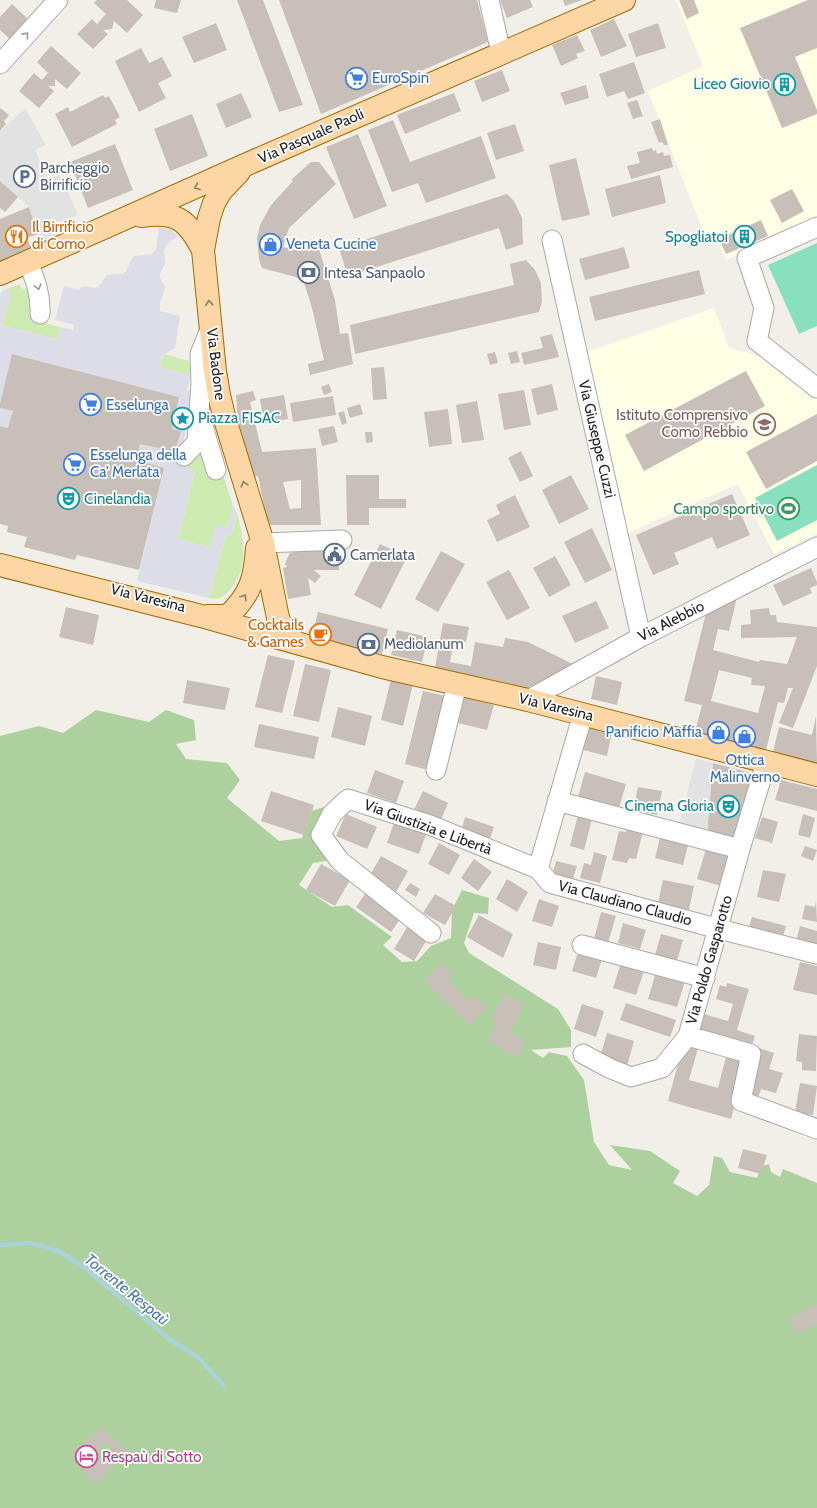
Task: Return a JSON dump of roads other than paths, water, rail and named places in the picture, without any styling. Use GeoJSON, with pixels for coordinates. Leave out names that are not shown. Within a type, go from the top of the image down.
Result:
{"type":"FeatureCollection","features":[{"type":"Feature","properties":{"kind":"main road","name":"Via Pasquale Paoli"},"geometry":{"type":"LineString","coordinates":[[0,274],[501,53],[612,2]]}},
{"type":"Feature","properties":{"kind":"main road","name":"Via Badone"},"geometry":{"type":"LineString","coordinates":[[245,165],[222,190],[214,203],[209,218],[203,250],[215,371],[219,395],[263,543],[278,618],[282,627],[294,642]]}},
{"type":"Feature","properties":{"kind":"main road","name":"Via Badone"},"geometry":{"type":"LineString","coordinates":[[120,220],[158,214],[171,216],[184,223],[195,235],[203,250]]}},
{"type":"Feature","properties":{"kind":"main road","name":"Via Badone"},"geometry":{"type":"LineString","coordinates":[[228,616],[237,608],[246,595],[253,580],[256,560],[256,522]]}},
{"type":"Feature","properties":{"kind":"main road","name":"Via Varesina"},"geometry":{"type":"LineString","coordinates":[[0,565],[201,616],[382,667],[528,700],[817,776]]}},
{"type":"Feature","properties":{"kind":"main road"},"geometry":{"type":"LineString","coordinates":[[201,616],[228,616]]}},
{"type":"Feature","properties":{"kind":"street"},"geometry":{"type":"LineString","coordinates":[[0,64],[58,0]]}},
{"type":"Feature","properties":{"kind":"street"},"geometry":{"type":"LineString","coordinates":[[489,0],[501,53]]}},
{"type":"Feature","properties":{"kind":"street"},"geometry":{"type":"LineString","coordinates":[[817,227],[747,258],[764,308],[757,341],[817,388]]}},
{"type":"Feature","properties":{"kind":"street","name":"Via Giuseppe Cuzzi"},"geometry":{"type":"LineString","coordinates":[[552,240],[641,637]]}},
{"type":"Feature","properties":{"kind":"street"},"geometry":{"type":"LineString","coordinates":[[28,262],[40,295],[40,314]]}},
{"type":"Feature","properties":{"kind":"street"},"geometry":{"type":"LineString","coordinates":[[184,456],[197,442],[201,383],[200,354],[211,327]]}},
{"type":"Feature","properties":{"kind":"street"},"geometry":{"type":"LineString","coordinates":[[199,411],[216,470]]}},
{"type":"Feature","properties":{"kind":"street"},"geometry":{"type":"LineString","coordinates":[[263,543],[342,540]]}},
{"type":"Feature","properties":{"kind":"street","name":"Via Alebbio"},"geometry":{"type":"LineString","coordinates":[[528,700],[641,637],[817,547]]}},
{"type":"Feature","properties":{"kind":"street","name":"Via Varesina"},"geometry":{"type":"LineString","coordinates":[[0,560],[183,607],[228,616],[271,628],[294,642]]}},
{"type":"Feature","properties":{"kind":"street"},"geometry":{"type":"LineString","coordinates":[[436,770],[458,684]]}},
{"type":"Feature","properties":{"kind":"street"},"geometry":{"type":"LineString","coordinates":[[538,869],[582,714]]}},
{"type":"Feature","properties":{"kind":"street","name":"Via Poldo Gasparotto"},"geometry":{"type":"LineString","coordinates":[[583,1054],[608,1068],[631,1077],[662,1068],[688,1036],[766,763]]}},
{"type":"Feature","properties":{"kind":"street","name":"Via Giustizia e Libertà"},"geometry":{"type":"LineString","coordinates":[[432,933],[340,861],[321,835],[332,814],[348,799],[430,825],[538,869]]}},
{"type":"Feature","properties":{"kind":"street"},"geometry":{"type":"LineString","coordinates":[[557,801],[740,850]]}},
{"type":"Feature","properties":{"kind":"street","name":"Via Claudiano Claudio"},"geometry":{"type":"LineString","coordinates":[[538,869],[550,883],[817,954]]}},
{"type":"Feature","properties":{"kind":"street"},"geometry":{"type":"LineString","coordinates":[[582,945],[705,978]]}},
{"type":"Feature","properties":{"kind":"street"},"geometry":{"type":"LineString","coordinates":[[688,1036],[751,1054],[741,1101],[817,1129]]}},
{"type":"Feature","properties":{"kind":"waterway","name":"Torrente Respaù"},"geometry":{"type":"LineString","coordinates":[[0,1245],[30,1243],[59,1251],[85,1268],[169,1339],[199,1358],[224,1386]]}},
{"type":"Feature","properties":{"kind":"place","name":"EuroSpin"},"geometry":{"type":"Point","coordinates":[356,78]}},
{"type":"Feature","properties":{"kind":"place","name":"Liceo Giovio"},"geometry":{"type":"Point","coordinates":[785,84]}},
{"type":"Feature","properties":{"kind":"place","name":"Parcheggio Birrificio"},"geometry":{"type":"Point","coordinates":[24,177]}},
{"type":"Feature","properties":{"kind":"place","name":"Il Birrificio di Como"},"geometry":{"type":"Point","coordinates":[16,236]}},
{"type":"Feature","properties":{"kind":"place","name":"Spogliatoi"},"geometry":{"type":"Point","coordinates":[744,237]}},
{"type":"Feature","properties":{"kind":"place","name":"Veneta Cucine"},"geometry":{"type":"Point","coordinates":[270,244]}},
{"type":"Feature","properties":{"kind":"place","name":"Intesa Sanpaolo"},"geometry":{"type":"Point","coordinates":[308,273]}},
{"type":"Feature","properties":{"kind":"place","name":"Esselunga"},"geometry":{"type":"Point","coordinates":[90,405]}},
{"type":"Feature","properties":{"kind":"place","name":"Piazza FISAC"},"geometry":{"type":"Point","coordinates":[182,418]}},
{"type":"Feature","properties":{"kind":"place","name":"Istituto Comprensivo Como Rebbio"},"geometry":{"type":"Point","coordinates":[764,424]}},
{"type":"Feature","properties":{"kind":"place","name":"Esselunga della Ca' Merlata"},"geometry":{"type":"Point","coordinates":[75,464]}},
{"type":"Feature","properties":{"kind":"place","name":"Cinelandia"},"geometry":{"type":"Point","coordinates":[68,499]}},
{"type":"Feature","properties":{"kind":"place","name":"Campo sportivo"},"geometry":{"type":"Point","coordinates":[789,509]}},
{"type":"Feature","properties":{"kind":"place","name":"Camerlata"},"geometry":{"type":"Point","coordinates":[334,555]}},
{"type":"Feature","properties":{"kind":"place","name":"Cocktails & Games"},"geometry":{"type":"Point","coordinates":[320,634]}},
{"type":"Feature","properties":{"kind":"place","name":"Mediolanum"},"geometry":{"type":"Point","coordinates":[369,644]}},
{"type":"Feature","properties":{"kind":"place","name":"Panificio Maffia"},"geometry":{"type":"Point","coordinates":[718,732]}},
{"type":"Feature","properties":{"kind":"place","name":"Ottica Malinverno"},"geometry":{"type":"Point","coordinates":[745,737]}},
{"type":"Feature","properties":{"kind":"place","name":"Cinema Gloria"},"geometry":{"type":"Point","coordinates":[729,806]}},
{"type":"Feature","properties":{"kind":"place","name":"Respaù di Sotto"},"geometry":{"type":"Point","coordinates":[86,1457]}}]}
